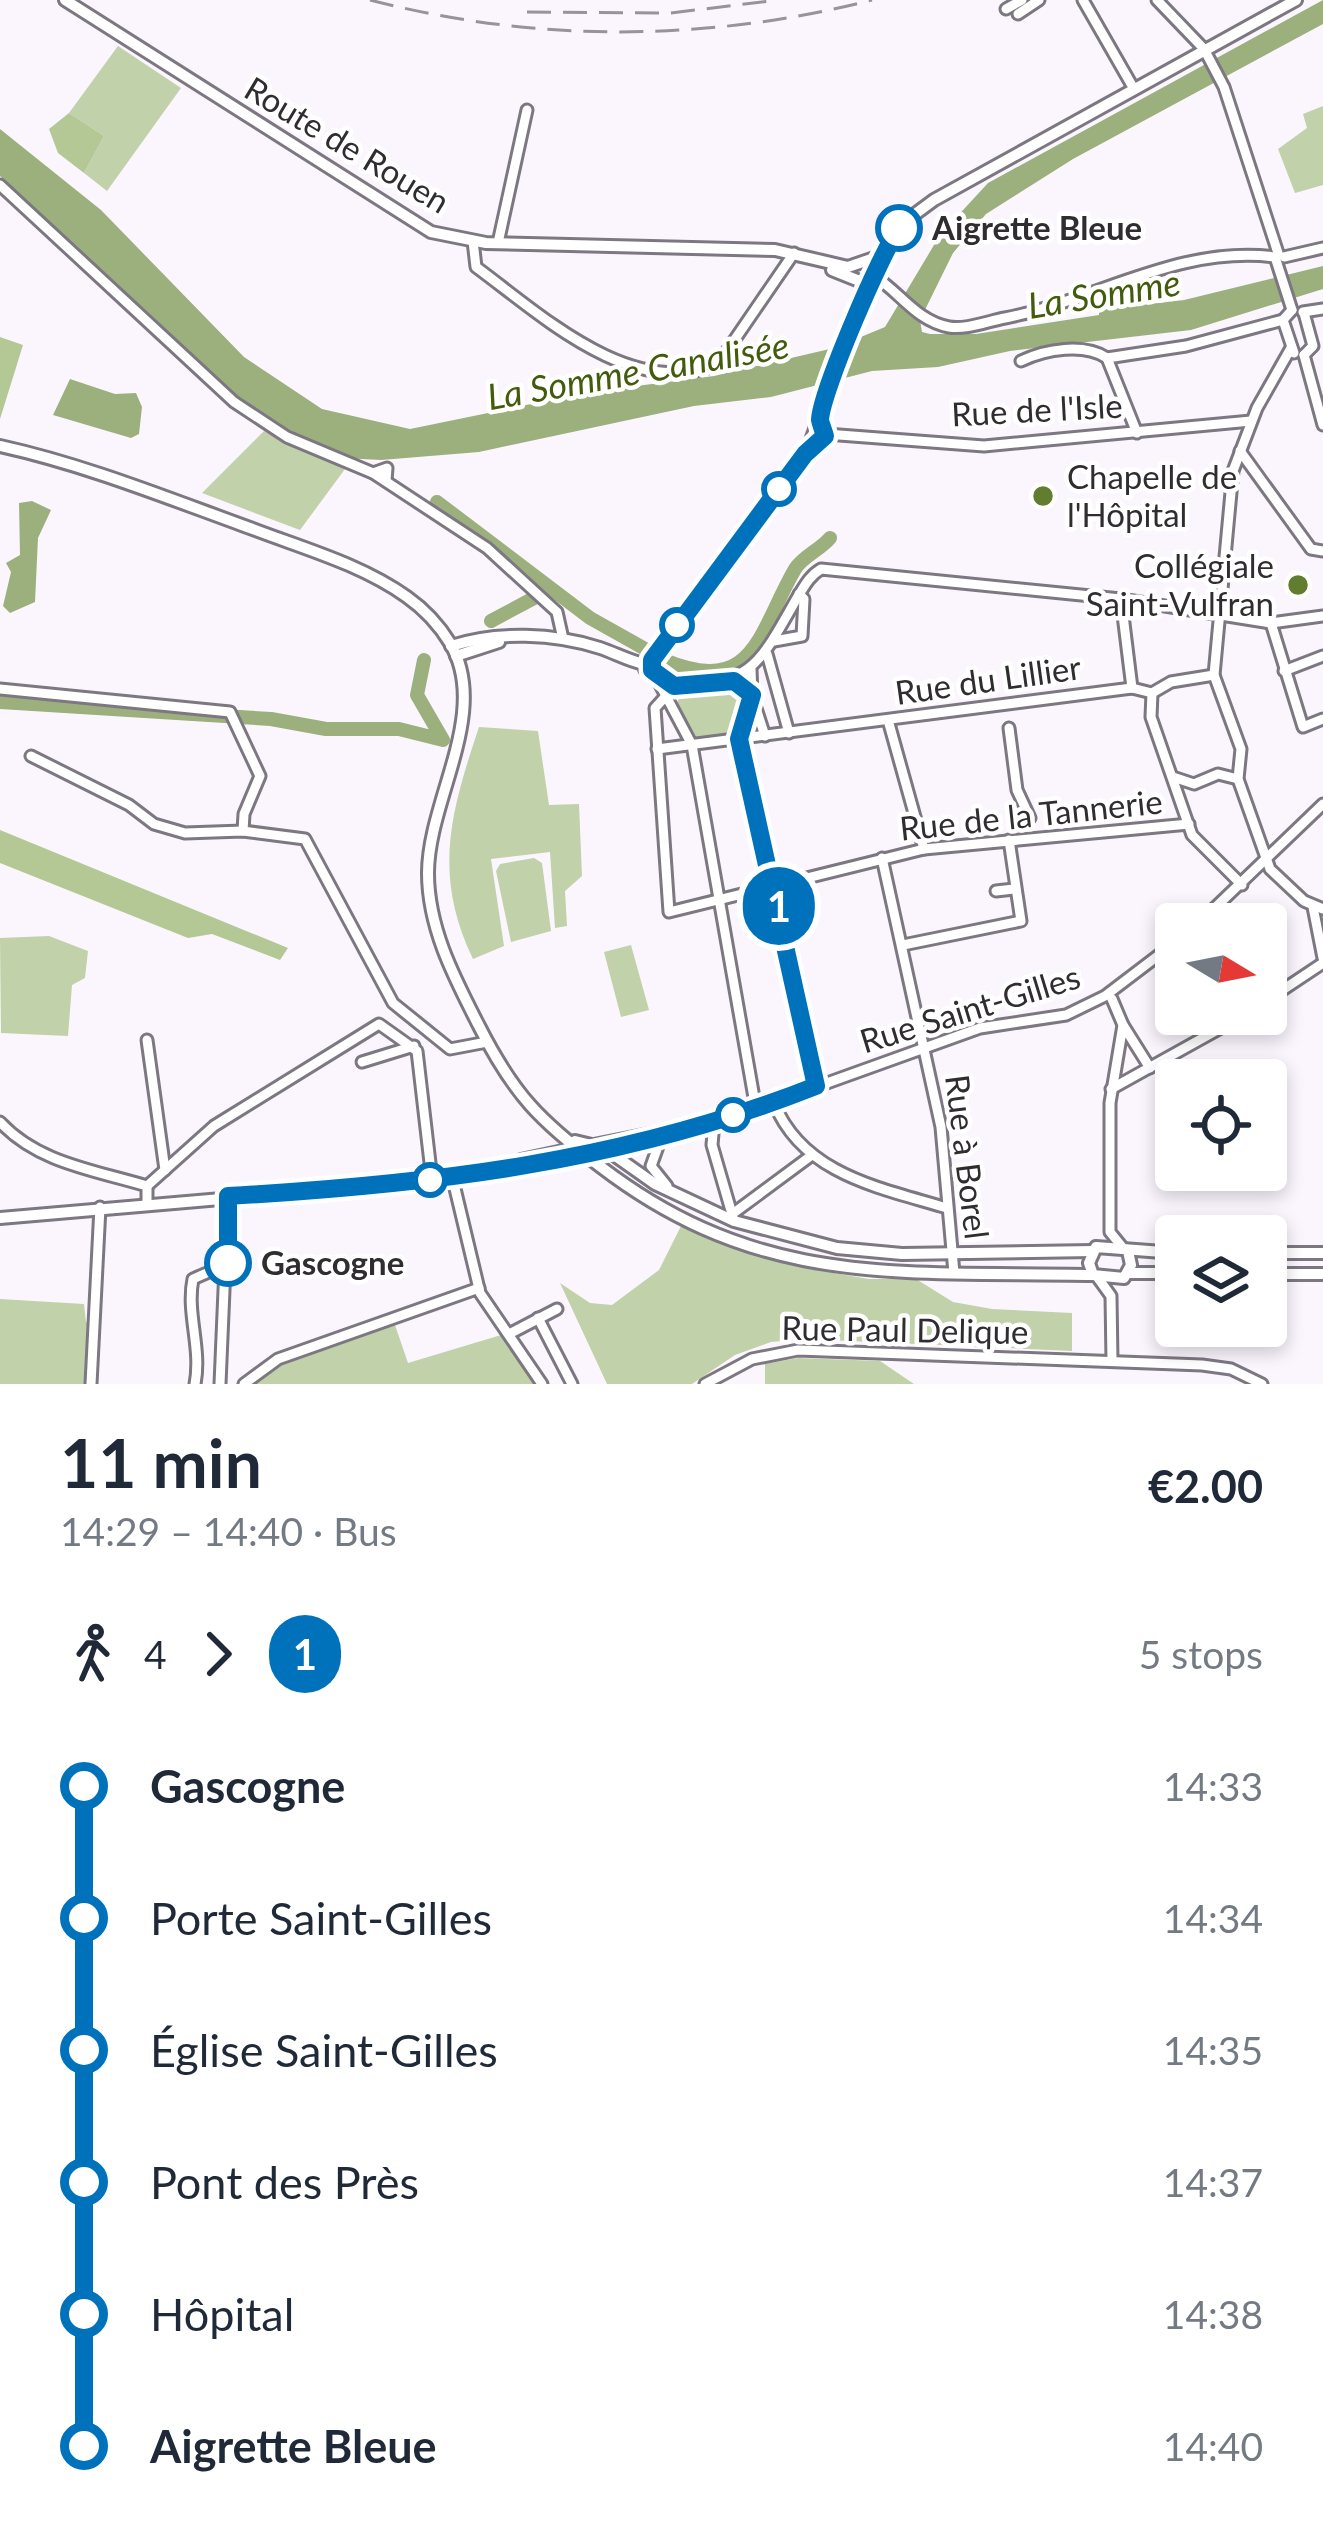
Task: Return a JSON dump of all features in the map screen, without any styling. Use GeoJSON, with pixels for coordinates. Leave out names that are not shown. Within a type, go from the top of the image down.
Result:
{"type":"FeatureCollection","features":[{"type":"Feature","properties":{"kind":"main road","name":"Route de Rouen"},"geometry":{"type":"LineString","coordinates":[[65,0],[431,232],[498,243],[775,250],[867,276]]}},
{"type":"Feature","properties":{"kind":"main road"},"geometry":{"type":"LineString","coordinates":[[454,651],[511,638],[563,640],[651,667],[820,435],[867,276],[907,220],[934,200],[1206,54],[1296,0]]}},
{"type":"Feature","properties":{"kind":"main road"},"geometry":{"type":"LineString","coordinates":[[0,446],[104,475],[358,570],[422,609],[454,651],[462,682],[460,722],[431,838],[429,890],[440,941],[487,1042],[527,1108],[611,1175],[674,1216],[757,1251],[849,1270],[1155,1274]]}},
{"type":"Feature","properties":{"kind":"main road"},"geometry":{"type":"LineString","coordinates":[[454,651],[481,649],[511,638]]}},
{"type":"Feature","properties":{"kind":"main road"},"geometry":{"type":"LineString","coordinates":[[462,682],[481,649]]}},
{"type":"Feature","properties":{"kind":"main road"},"geometry":{"type":"LineString","coordinates":[[504,1070],[580,1152],[607,1151],[681,1196],[859,1251],[1155,1251]]}},
{"type":"Feature","properties":{"kind":"main road"},"geometry":{"type":"LineString","coordinates":[[557,1150],[559,1136]]}},
{"type":"Feature","properties":{"kind":"main road","name":"Rue Saint-Gilles"},"geometry":{"type":"LineString","coordinates":[[501,1167],[557,1150],[580,1152]]}},
{"type":"Feature","properties":{"kind":"main road","name":"Rue Saint-Gilles"},"geometry":{"type":"LineString","coordinates":[[0,1218],[432,1180],[580,1152]]}},
{"type":"Feature","properties":{"kind":"main road"},"geometry":{"type":"LineString","coordinates":[[1094,1249],[1096,1276]]}},
{"type":"Feature","properties":{"kind":"main road"},"geometry":{"type":"LineString","coordinates":[[1125,1249],[1126,1276]]}},
{"type":"Feature","properties":{"kind":"main road"},"geometry":{"type":"LineString","coordinates":[[1287,1253],[1323,1252]]}},
{"type":"Feature","properties":{"kind":"main road"},"geometry":{"type":"LineString","coordinates":[[1287,1274],[1323,1274]]}},
{"type":"Feature","properties":{"kind":"street"},"geometry":{"type":"LineString","coordinates":[[1006,9],[1022,0]]}},
{"type":"Feature","properties":{"kind":"street"},"geometry":{"type":"LineString","coordinates":[[1018,14],[1040,0]]}},
{"type":"Feature","properties":{"kind":"street"},"geometry":{"type":"LineString","coordinates":[[1083,0],[1134,89]]}},
{"type":"Feature","properties":{"kind":"street"},"geometry":{"type":"LineString","coordinates":[[1157,0],[1206,54],[1224,86],[1295,308],[1318,345],[1304,355]]}},
{"type":"Feature","properties":{"kind":"street"},"geometry":{"type":"LineString","coordinates":[[498,243],[526,110]]}},
{"type":"Feature","properties":{"kind":"street"},"geometry":{"type":"LineString","coordinates":[[0,185],[234,401],[287,437],[373,473],[506,565],[557,611],[563,640]]}},
{"type":"Feature","properties":{"kind":"street"},"geometry":{"type":"LineString","coordinates":[[473,241],[476,267],[604,355],[674,371],[710,368],[724,358],[793,255]]}},
{"type":"Feature","properties":{"kind":"street"},"geometry":{"type":"LineString","coordinates":[[867,276],[930,319],[954,328],[1097,292],[1152,268],[1204,258],[1280,260],[1323,248]]}},
{"type":"Feature","properties":{"kind":"street"},"geometry":{"type":"LineString","coordinates":[[1107,358],[1186,346],[1283,320],[1295,308],[1323,309]]}},
{"type":"Feature","properties":{"kind":"street"},"geometry":{"type":"LineString","coordinates":[[1283,320],[1291,348],[1251,421],[1230,495],[1214,675],[1241,749],[1238,779],[1270,869],[1318,908],[1323,961],[1287,986]]}},
{"type":"Feature","properties":{"kind":"street"},"geometry":{"type":"LineString","coordinates":[[1291,348],[1304,355],[1323,425]]}},
{"type":"Feature","properties":{"kind":"street"},"geometry":{"type":"LineString","coordinates":[[1021,361],[1064,350],[1094,350],[1107,358],[1137,433]]}},
{"type":"Feature","properties":{"kind":"street","name":"Rue de l'Isle"},"geometry":{"type":"LineString","coordinates":[[820,435],[968,446],[1251,421]]}},
{"type":"Feature","properties":{"kind":"street"},"geometry":{"type":"LineString","coordinates":[[1240,451],[1311,549],[1323,551]]}},
{"type":"Feature","properties":{"kind":"street"},"geometry":{"type":"LineString","coordinates":[[651,667],[680,686],[734,681],[766,654],[812,574],[836,569],[1121,599],[1271,623],[1323,616]]}},
{"type":"Feature","properties":{"kind":"street"},"geometry":{"type":"LineString","coordinates":[[773,641],[802,636],[804,599],[800,593]]}},
{"type":"Feature","properties":{"kind":"street"},"geometry":{"type":"LineString","coordinates":[[1121,599],[1132,688]]}},
{"type":"Feature","properties":{"kind":"street"},"geometry":{"type":"LineString","coordinates":[[1271,623],[1304,727],[1323,718]]}},
{"type":"Feature","properties":{"kind":"street"},"geometry":{"type":"LineString","coordinates":[[766,654],[789,733]]}},
{"type":"Feature","properties":{"kind":"street"},"geometry":{"type":"LineString","coordinates":[[1284,671],[1323,656]]}},
{"type":"Feature","properties":{"kind":"street"},"geometry":{"type":"LineString","coordinates":[[651,667],[692,746],[756,1108]]}},
{"type":"Feature","properties":{"kind":"street"},"geometry":{"type":"LineString","coordinates":[[751,669],[752,695],[764,736]]}},
{"type":"Feature","properties":{"kind":"street"},"geometry":{"type":"LineString","coordinates":[[1214,675],[1171,682],[1152,693],[1150,717],[1200,846],[1242,885]]}},
{"type":"Feature","properties":{"kind":"street"},"geometry":{"type":"LineString","coordinates":[[734,681],[752,695]]}},
{"type":"Feature","properties":{"kind":"street"},"geometry":{"type":"LineString","coordinates":[[680,686],[669,701],[655,708],[657,749],[739,739]]}},
{"type":"Feature","properties":{"kind":"street","name":"Rue du Lillier"},"geometry":{"type":"LineString","coordinates":[[739,739],[1132,688],[1152,693]]}},
{"type":"Feature","properties":{"kind":"street"},"geometry":{"type":"LineString","coordinates":[[0,689],[237,719],[260,776],[244,814],[243,831]]}},
{"type":"Feature","properties":{"kind":"street"},"geometry":{"type":"LineString","coordinates":[[752,695],[739,739],[775,884],[816,1086]]}},
{"type":"Feature","properties":{"kind":"street"},"geometry":{"type":"LineString","coordinates":[[888,720],[924,849]]}},
{"type":"Feature","properties":{"kind":"street"},"geometry":{"type":"LineString","coordinates":[[1009,728],[1017,790],[1030,818]]}},
{"type":"Feature","properties":{"kind":"street","name":"Rue de la Tannerie"},"geometry":{"type":"LineString","coordinates":[[657,749],[669,912],[924,849],[1031,834],[1189,824]]}},
{"type":"Feature","properties":{"kind":"street"},"geometry":{"type":"LineString","coordinates":[[31,756],[129,805],[154,824],[185,833],[243,831],[305,839],[393,1004],[450,1049],[487,1042]]}},
{"type":"Feature","properties":{"kind":"street"},"geometry":{"type":"LineString","coordinates":[[1173,778],[1194,784],[1218,774],[1238,779]]}},
{"type":"Feature","properties":{"kind":"street"},"geometry":{"type":"LineString","coordinates":[[1184,806],[1194,784]]}},
{"type":"Feature","properties":{"kind":"street"},"geometry":{"type":"LineString","coordinates":[[1222,903],[1323,804]]}},
{"type":"Feature","properties":{"kind":"street"},"geometry":{"type":"LineString","coordinates":[[903,945],[1021,921],[1009,840]]}},
{"type":"Feature","properties":{"kind":"street","name":"Rue à Borel"},"geometry":{"type":"LineString","coordinates":[[881,858],[925,1047],[949,1185],[954,1274]]}},
{"type":"Feature","properties":{"kind":"street"},"geometry":{"type":"LineString","coordinates":[[996,891],[1014,889]]}},
{"type":"Feature","properties":{"kind":"street","name":"Rue Saint-Gilles"},"geometry":{"type":"LineString","coordinates":[[607,1151],[660,1141],[980,1028],[1066,1015],[1110,995],[1155,959]]}},
{"type":"Feature","properties":{"kind":"street"},"geometry":{"type":"LineString","coordinates":[[1110,995],[1150,1069]]}},
{"type":"Feature","properties":{"kind":"street"},"geometry":{"type":"LineString","coordinates":[[146,1186],[214,1126],[373,1024],[414,1046]]}},
{"type":"Feature","properties":{"kind":"street"},"geometry":{"type":"LineString","coordinates":[[1123,1024],[1111,1089],[1111,1232],[1125,1249]]}},
{"type":"Feature","properties":{"kind":"street"},"geometry":{"type":"LineString","coordinates":[[1111,1089],[1209,1035]]}},
{"type":"Feature","properties":{"kind":"street"},"geometry":{"type":"LineString","coordinates":[[147,1040],[165,1170]]}},
{"type":"Feature","properties":{"kind":"street"},"geometry":{"type":"LineString","coordinates":[[362,1062],[414,1046]]}},
{"type":"Feature","properties":{"kind":"street"},"geometry":{"type":"LineString","coordinates":[[414,1046],[432,1180]]}},
{"type":"Feature","properties":{"kind":"street"},"geometry":{"type":"LineString","coordinates":[[774,1103],[785,1126],[812,1155],[856,1181],[947,1208]]}},
{"type":"Feature","properties":{"kind":"street"},"geometry":{"type":"LineString","coordinates":[[0,1122],[20,1144],[44,1156],[146,1186]]}},
{"type":"Feature","properties":{"kind":"street"},"geometry":{"type":"LineString","coordinates":[[714,1122],[712,1144],[735,1216],[812,1155]]}},
{"type":"Feature","properties":{"kind":"street","name":"Rue Saint-Gilles"},"geometry":{"type":"LineString","coordinates":[[580,1152],[714,1122]]}},
{"type":"Feature","properties":{"kind":"street"},"geometry":{"type":"LineString","coordinates":[[660,1141],[651,1166],[681,1196]]}},
{"type":"Feature","properties":{"kind":"street"},"geometry":{"type":"LineString","coordinates":[[452,1176],[479,1288],[542,1384]]}},
{"type":"Feature","properties":{"kind":"street"},"geometry":{"type":"LineString","coordinates":[[146,1186],[147,1204]]}},
{"type":"Feature","properties":{"kind":"street"},"geometry":{"type":"LineString","coordinates":[[220,1384],[228,1196]]}},
{"type":"Feature","properties":{"kind":"street"},"geometry":{"type":"LineString","coordinates":[[91,1384],[100,1208]]}},
{"type":"Feature","properties":{"kind":"street"},"geometry":{"type":"LineString","coordinates":[[1094,1249],[1111,1232]]}},
{"type":"Feature","properties":{"kind":"street"},"geometry":{"type":"LineString","coordinates":[[195,1384],[199,1352],[190,1291],[193,1279],[208,1272]]}},
{"type":"Feature","properties":{"kind":"street"},"geometry":{"type":"LineString","coordinates":[[1096,1276],[1111,1296],[1112,1361]]}},
{"type":"Feature","properties":{"kind":"street"},"geometry":{"type":"LineString","coordinates":[[1111,1296],[1126,1276]]}},
{"type":"Feature","properties":{"kind":"street"},"geometry":{"type":"LineString","coordinates":[[221,1367],[233,1378],[246,1381],[278,1359],[479,1288]]}},
{"type":"Feature","properties":{"kind":"street"},"geometry":{"type":"LineString","coordinates":[[509,1334],[557,1309]]}},
{"type":"Feature","properties":{"kind":"street"},"geometry":{"type":"LineString","coordinates":[[538,1318],[572,1384]]}},
{"type":"Feature","properties":{"kind":"street","name":"Rue Paul Delique"},"geometry":{"type":"LineString","coordinates":[[705,1384],[752,1359],[798,1350],[1231,1369],[1262,1384]]}},
{"type":"Feature","properties":{"kind":"shaded area"},"geometry":{"type":"Polygon","coordinates":[[[1323,0],[1323,24],[1073,159],[986,214],[953,253],[920,320],[922,332],[930,334],[976,334],[1099,315],[1099,310],[1184,300],[1323,266],[1323,289],[1191,330],[1010,351],[938,367],[872,371],[771,397],[694,406],[479,452],[381,460],[342,458],[268,422],[170,338],[0,176],[0,129],[101,210],[244,357],[322,409],[410,429],[590,392],[714,376],[834,348],[885,327],[940,235],[988,183],[1323,0]]]}},
{"type":"Feature","properties":{"kind":"shaded area"},"geometry":{"type":"Polygon","coordinates":[[[118,46],[181,88],[107,191],[84,173],[104,136],[69,113],[118,46]]]}},
{"type":"Feature","properties":{"kind":"shaded area"},"geometry":{"type":"Polygon","coordinates":[[[1323,106],[1323,185],[1295,193],[1278,149],[1307,128],[1303,114],[1323,106]]]}},
{"type":"Feature","properties":{"kind":"shaded area"},"geometry":{"type":"Polygon","coordinates":[[[69,113],[104,136],[84,173],[58,153],[49,129],[69,113]]]}},
{"type":"Feature","properties":{"kind":"shaded area"},"geometry":{"type":"Polygon","coordinates":[[[0,337],[23,345],[0,419],[0,337]]]}},
{"type":"Feature","properties":{"kind":"shaded area"},"geometry":{"type":"Polygon","coordinates":[[[70,379],[115,394],[136,393],[142,407],[139,434],[131,438],[53,415],[70,379]]]}},
{"type":"Feature","properties":{"kind":"shaded area"},"geometry":{"type":"Polygon","coordinates":[[[264,431],[345,469],[300,530],[202,493],[264,431]]]}},
{"type":"Feature","properties":{"kind":"shaded area"},"geometry":{"type":"Polygon","coordinates":[[[32,501],[51,510],[38,538],[35,602],[10,613],[3,606],[11,572],[6,563],[20,555],[19,503],[32,501]]]}},
{"type":"Feature","properties":{"kind":"shaded area"},"geometry":{"type":"Polygon","coordinates":[[[735,687],[743,697],[731,736],[697,738],[677,705],[680,693],[735,687]]]}},
{"type":"Feature","properties":{"kind":"shaded area"},"geometry":{"type":"Polygon","coordinates":[[[479,727],[538,731],[549,805],[579,804],[582,876],[565,891],[567,926],[555,928],[550,852],[491,859],[504,946],[473,959],[460,928],[449,870],[454,815],[479,727]]]}},
{"type":"Feature","properties":{"kind":"shaded area"},"geometry":{"type":"Polygon","coordinates":[[[0,830],[288,948],[280,960],[212,934],[188,938],[0,863],[0,830]]]}},
{"type":"Feature","properties":{"kind":"shaded area"},"geometry":{"type":"Polygon","coordinates":[[[534,858],[542,863],[551,931],[511,942],[496,871],[500,864],[534,858]]]}},
{"type":"Feature","properties":{"kind":"shaded area"},"geometry":{"type":"Polygon","coordinates":[[[49,936],[88,951],[85,978],[72,985],[68,1036],[1,1033],[0,938],[49,936]]]}},
{"type":"Feature","properties":{"kind":"shaded area"},"geometry":{"type":"Polygon","coordinates":[[[631,945],[649,1010],[621,1017],[604,952],[631,945]]]}},
{"type":"Feature","properties":{"kind":"shaded area"},"geometry":{"type":"Polygon","coordinates":[[[682,1224],[754,1254],[810,1269],[869,1279],[916,1279],[953,1302],[1072,1313],[1072,1351],[805,1339],[771,1342],[735,1355],[692,1384],[607,1384],[560,1283],[590,1303],[612,1305],[659,1270],[682,1224]]]}},
{"type":"Feature","properties":{"kind":"shaded area"},"geometry":{"type":"Polygon","coordinates":[[[0,1299],[84,1304],[86,1322],[94,1324],[88,1384],[0,1384],[0,1299]]]}},
{"type":"Feature","properties":{"kind":"shaded area"},"geometry":{"type":"Polygon","coordinates":[[[395,1325],[408,1363],[501,1335],[535,1384],[253,1384],[280,1366],[395,1325]]]}},
{"type":"Feature","properties":{"kind":"shaded area"},"geometry":{"type":"Polygon","coordinates":[[[798,1358],[880,1361],[914,1384],[765,1384],[765,1364],[798,1358]]]}},
{"type":"Feature","properties":{"kind":"waterway"},"geometry":{"type":"LineString","coordinates":[[437,502],[590,618],[647,650]]}},
{"type":"Feature","properties":{"kind":"waterway"},"geometry":{"type":"LineString","coordinates":[[664,660],[694,669],[718,670],[736,664],[761,636],[798,564],[830,538]]}},
{"type":"Feature","properties":{"kind":"waterway"},"geometry":{"type":"LineString","coordinates":[[491,621],[534,598]]}},
{"type":"Feature","properties":{"kind":"waterway"},"geometry":{"type":"LineString","coordinates":[[0,702],[271,719],[326,729],[399,729],[443,740],[417,695],[424,660]]}},
{"type":"Feature","properties":{"kind":"railway"},"geometry":{"type":"LineString","coordinates":[[370,0],[495,24],[621,32],[747,24],[872,0]]}},
{"type":"Feature","properties":{"kind":"railway"},"geometry":{"type":"LineString","coordinates":[[527,12],[671,13],[778,0]]}},
{"type":"Feature","properties":{"kind":"bus line","name":"1"},"geometry":{"type":"LineString","coordinates":[[228,1263],[228,1196],[420,1181],[602,1155],[699,1129],[816,1086],[775,884],[739,739],[752,695],[734,681],[674,686],[652,670],[652,660],[805,454],[825,436],[820,420],[858,311],[872,292],[874,272],[899,228]]}},
{"type":"Feature","properties":{"kind":"place","name":"Aigrette Bleue"},"geometry":{"type":"Point","coordinates":[899,228]}},
{"type":"Feature","properties":{"kind":"place","name":"Chapelle de l'Hôpital"},"geometry":{"type":"Point","coordinates":[1043,496]}},
{"type":"Feature","properties":{"kind":"place","name":"Collégiale Saint-Vulfran"},"geometry":{"type":"Point","coordinates":[1298,585]}},
{"type":"Feature","properties":{"kind":"place","name":"Gascogne"},"geometry":{"type":"Point","coordinates":[228,1263]}},
{"type":"Feature","properties":{"kind":"water label","name":"La Somme"},"geometry":{"type":"Point","coordinates":[1104,294]}},
{"type":"Feature","properties":{"kind":"water label","name":"La Somme Canalisée"},"geometry":{"type":"Point","coordinates":[638,371]}}]}
